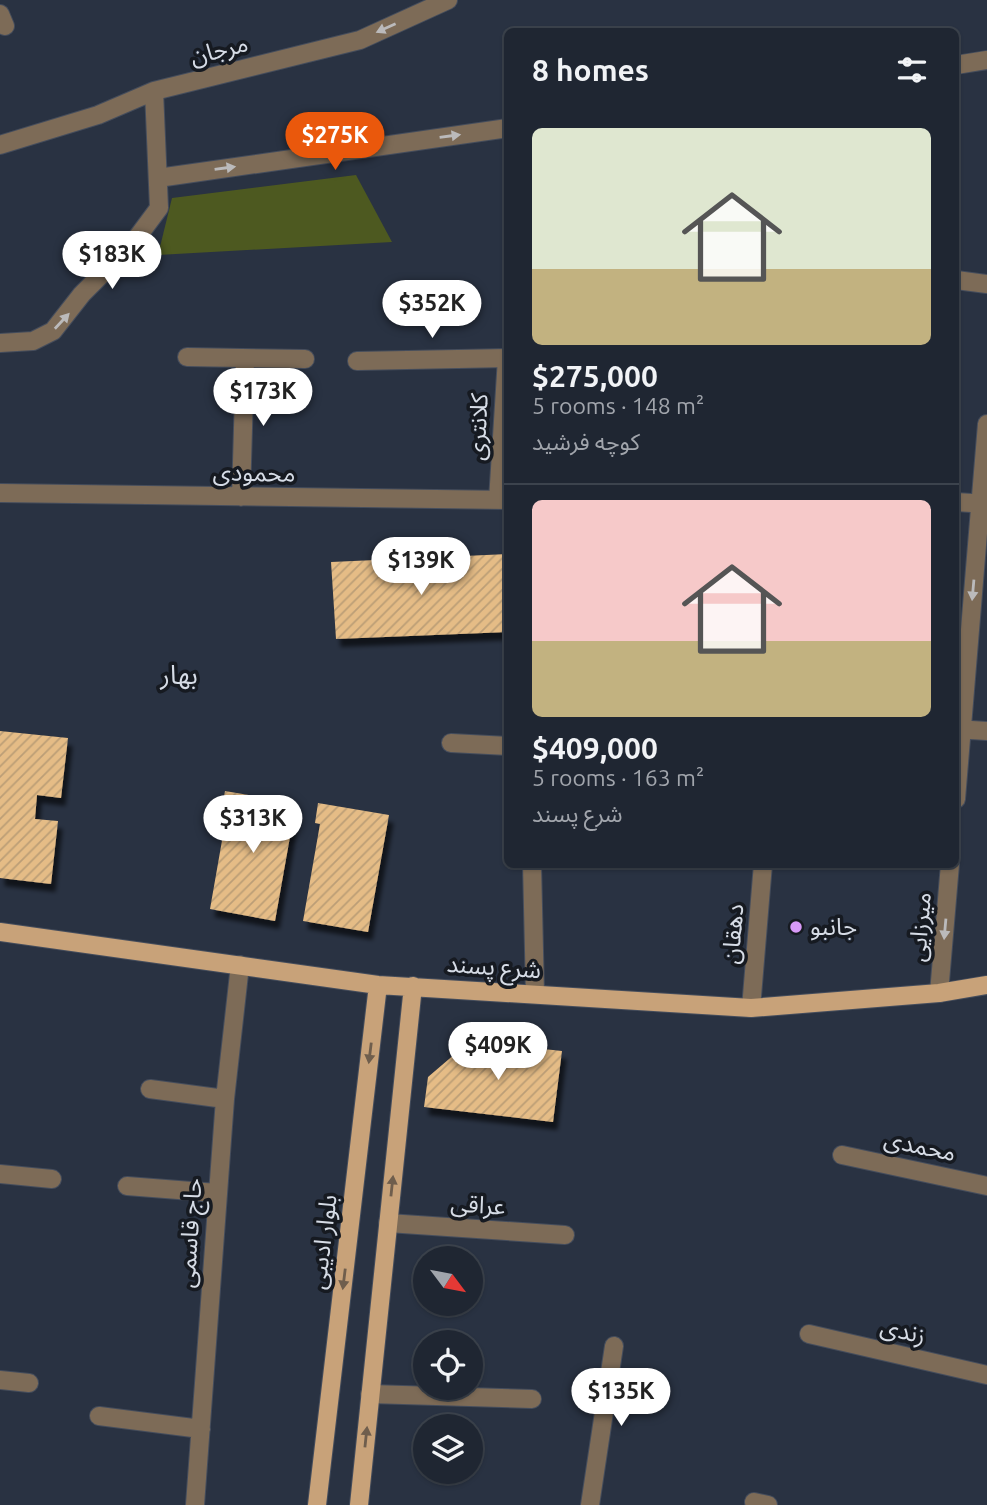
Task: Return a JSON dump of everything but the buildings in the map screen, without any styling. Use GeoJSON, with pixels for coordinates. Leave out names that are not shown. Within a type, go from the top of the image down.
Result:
{"type":"FeatureCollection","features":[{"type":"Feature","properties":{"kind":"main road","name":"شرع پسند"},"geometry":{"type":"LineString","coordinates":[[0,932],[378,985],[751,1008],[939,993],[987,985]]}},
{"type":"Feature","properties":{"kind":"main road","name":"بلوار ادیبی"},"geometry":{"type":"LineString","coordinates":[[317,1505],[378,985]]}},
{"type":"Feature","properties":{"kind":"main road"},"geometry":{"type":"LineString","coordinates":[[359,1505],[413,986]]}},
{"type":"Feature","properties":{"kind":"street","name":"مرجان"},"geometry":{"type":"LineString","coordinates":[[0,145],[97,115],[154,91],[360,40],[448,0]]}},
{"type":"Feature","properties":{"kind":"street"},"geometry":{"type":"LineString","coordinates":[[959,65],[987,60]]}},
{"type":"Feature","properties":{"kind":"street"},"geometry":{"type":"LineString","coordinates":[[0,343],[33,341],[53,331],[69,315],[82,294],[133,243],[159,208],[154,91]]}},
{"type":"Feature","properties":{"kind":"street"},"geometry":{"type":"LineString","coordinates":[[158,178],[504,129]]}},
{"type":"Feature","properties":{"kind":"street"},"geometry":{"type":"LineString","coordinates":[[959,280],[987,284]]}},
{"type":"Feature","properties":{"kind":"street"},"geometry":{"type":"LineString","coordinates":[[187,356],[305,359]]}},
{"type":"Feature","properties":{"kind":"street","name":"کلانتری"},"geometry":{"type":"LineString","coordinates":[[357,360],[504,358]]}},
{"type":"Feature","properties":{"kind":"street"},"geometry":{"type":"LineString","coordinates":[[241,497],[246,359]]}},
{"type":"Feature","properties":{"kind":"street"},"geometry":{"type":"LineString","coordinates":[[959,720],[984,504],[987,424]]}},
{"type":"Feature","properties":{"kind":"street","name":"کلانتری"},"geometry":{"type":"LineString","coordinates":[[503,500],[504,464]]}},
{"type":"Feature","properties":{"kind":"street","name":"محمودی"},"geometry":{"type":"LineString","coordinates":[[0,493],[503,500]]}},
{"type":"Feature","properties":{"kind":"street"},"geometry":{"type":"LineString","coordinates":[[959,502],[984,504]]}},
{"type":"Feature","properties":{"kind":"street"},"geometry":{"type":"LineString","coordinates":[[959,729],[987,731]]}},
{"type":"Feature","properties":{"kind":"street"},"geometry":{"type":"LineString","coordinates":[[451,743],[504,746]]}},
{"type":"Feature","properties":{"kind":"street"},"geometry":{"type":"LineString","coordinates":[[532,868],[535,994]]}},
{"type":"Feature","properties":{"kind":"street","name":"دهقان"},"geometry":{"type":"LineString","coordinates":[[751,1008],[763,868]]}},
{"type":"Feature","properties":{"kind":"street","name":"میرزایی"},"geometry":{"type":"LineString","coordinates":[[939,993],[950,868]]}},
{"type":"Feature","properties":{"kind":"street","name":"حاج قاسمی"},"geometry":{"type":"LineString","coordinates":[[194,1505],[225,1099],[240,965]]}},
{"type":"Feature","properties":{"kind":"street"},"geometry":{"type":"LineString","coordinates":[[150,1089],[225,1099]]}},
{"type":"Feature","properties":{"kind":"street","name":"محمدی"},"geometry":{"type":"LineString","coordinates":[[842,1155],[987,1186]]}},
{"type":"Feature","properties":{"kind":"street"},"geometry":{"type":"LineString","coordinates":[[0,1174],[52,1179]]}},
{"type":"Feature","properties":{"kind":"street"},"geometry":{"type":"LineString","coordinates":[[127,1186],[217,1193]]}},
{"type":"Feature","properties":{"kind":"street","name":"عراقی"},"geometry":{"type":"LineString","coordinates":[[388,1223],[565,1236]]}},
{"type":"Feature","properties":{"kind":"street","name":"زندی"},"geometry":{"type":"LineString","coordinates":[[809,1334],[987,1375]]}},
{"type":"Feature","properties":{"kind":"street"},"geometry":{"type":"LineString","coordinates":[[590,1505],[614,1346]]}},
{"type":"Feature","properties":{"kind":"street"},"geometry":{"type":"LineString","coordinates":[[0,1380],[29,1383]]}},
{"type":"Feature","properties":{"kind":"street"},"geometry":{"type":"LineString","coordinates":[[370,1394],[532,1399]]}},
{"type":"Feature","properties":{"kind":"street"},"geometry":{"type":"LineString","coordinates":[[99,1416],[201,1429]]}},
{"type":"Feature","properties":{"kind":"green space"},"geometry":{"type":"Polygon","coordinates":[[[356,175],[392,242],[158,255],[172,198],[356,175]]]}},
{"type":"Feature","properties":{"kind":"place","name":"جانبو"},"geometry":{"type":"Point","coordinates":[796,927]}},
{"type":"Feature","properties":{"kind":"district","name":"بهار"},"geometry":{"type":"Point","coordinates":[179,675]}}]}
